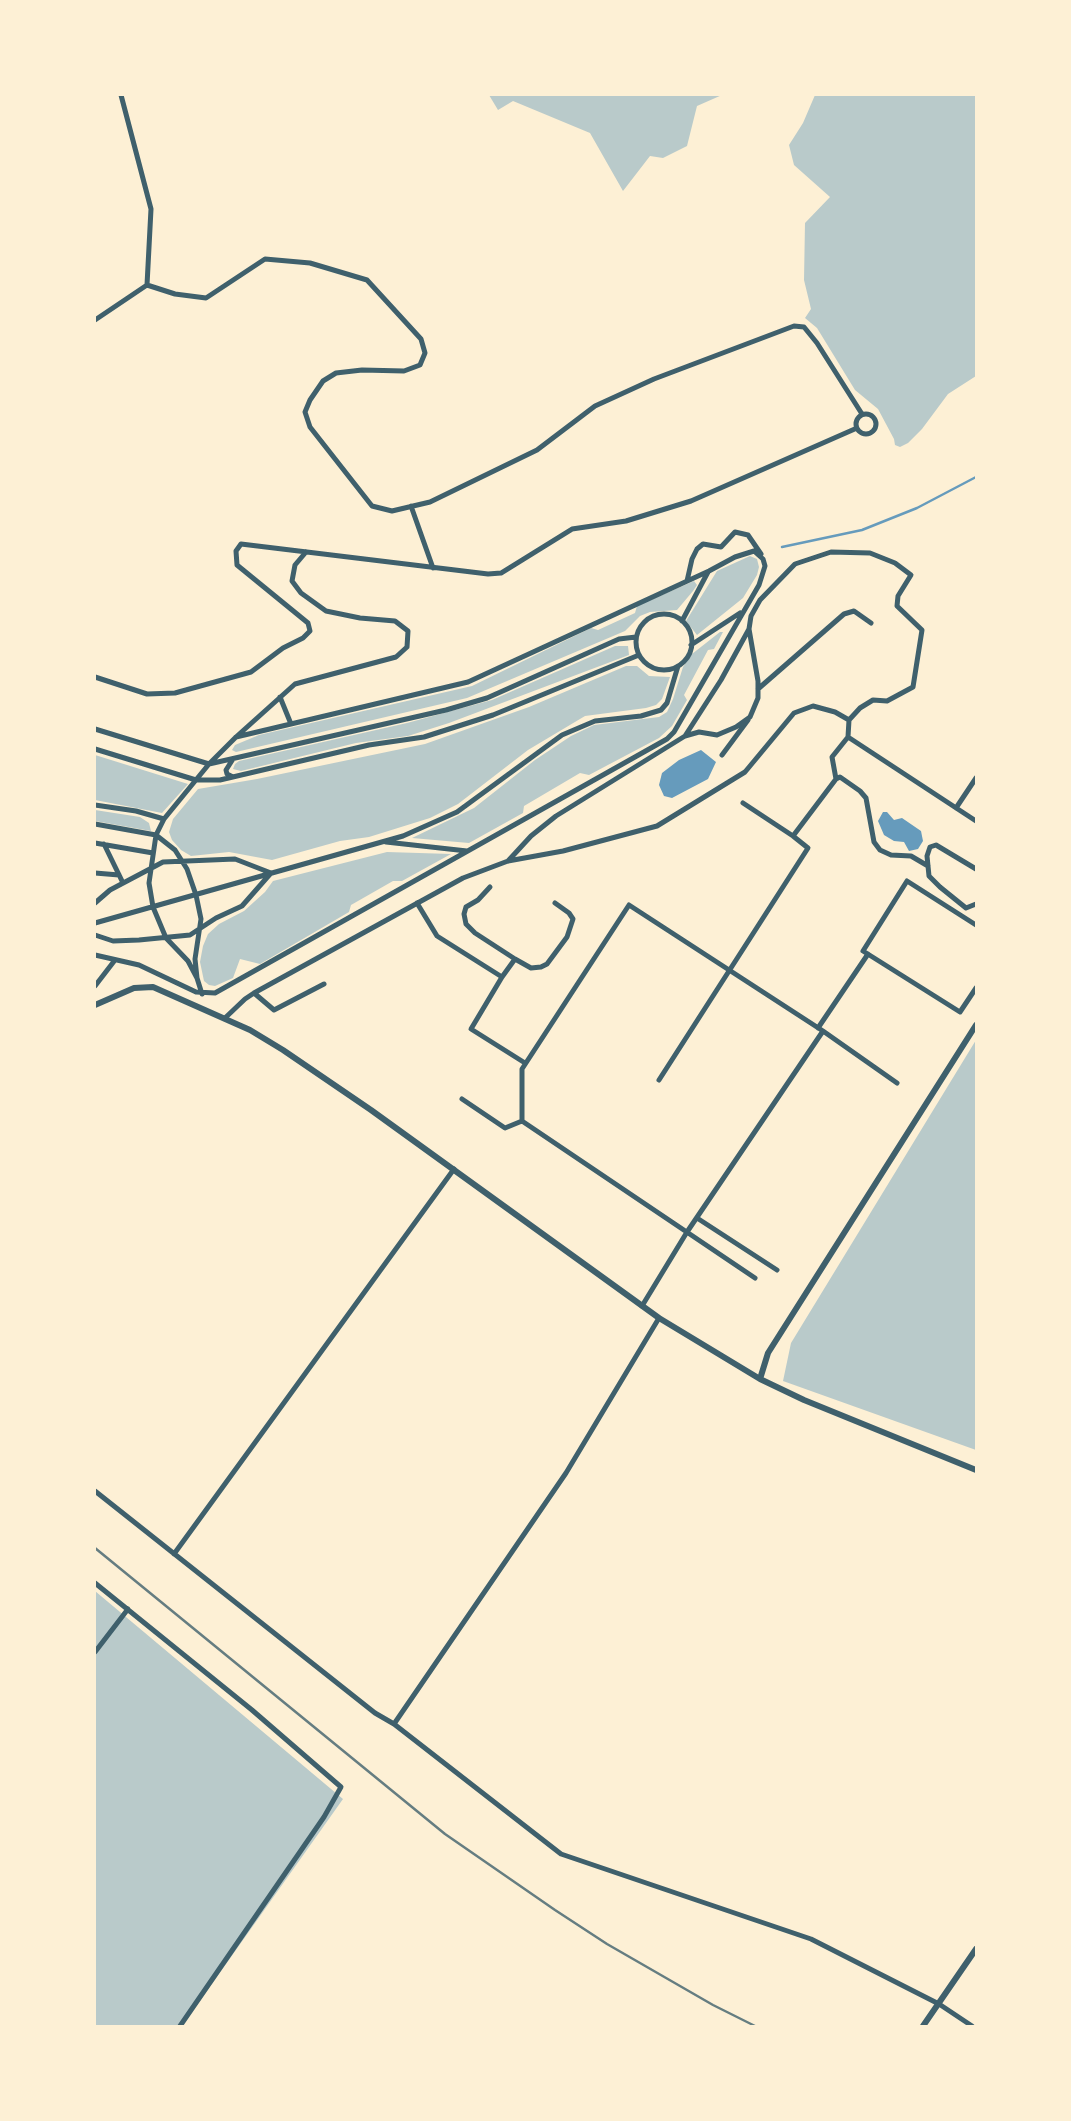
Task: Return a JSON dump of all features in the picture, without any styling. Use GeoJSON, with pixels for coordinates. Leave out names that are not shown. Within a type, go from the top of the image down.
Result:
{"type":"FeatureCollection","features":[{"type":"Feature","properties":{"kind":"street"},"geometry":{"type":"LineString","coordinates":[[121,95],[151,209],[147,285]]}},
{"type":"Feature","properties":{"kind":"street"},"geometry":{"type":"LineString","coordinates":[[147,285],[175,294],[206,298],[265,258],[310,263],[367,280],[421,339],[425,353],[420,365],[404,371],[362,370],[336,373],[323,381],[310,400],[305,412],[310,427],[372,506],[392,511],[430,502],[537,450],[595,406],[654,379],[794,326],[804,327],[817,342],[862,414]]}},
{"type":"Feature","properties":{"kind":"street"},"geometry":{"type":"LineString","coordinates":[[95,320],[147,285]]}},
{"type":"Feature","properties":{"kind":"street"},"geometry":{"type":"LineString","coordinates":[[862,414],[874,417],[875,427],[868,434],[861,433],[856,428],[857,418],[862,414]]}},
{"type":"Feature","properties":{"kind":"street"},"geometry":{"type":"LineString","coordinates":[[95,677],[147,694],[175,694],[250,672],[283,648],[303,638],[310,631],[308,622],[237,564],[236,551],[242,544],[433,568],[488,574],[501,573],[572,529],[626,521],[690,501],[856,428]]}},
{"type":"Feature","properties":{"kind":"street"},"geometry":{"type":"LineString","coordinates":[[411,506],[433,568]]}},
{"type":"Feature","properties":{"kind":"street"},"geometry":{"type":"LineString","coordinates":[[95,955],[139,965],[202,994],[211,994],[467,851],[674,732],[764,575],[764,559],[752,538],[743,532],[735,532],[720,547],[703,544],[697,549],[687,581]]}},
{"type":"Feature","properties":{"kind":"street"},"geometry":{"type":"LineString","coordinates":[[236,737],[468,682],[747,552],[754,551],[764,559]]}},
{"type":"Feature","properties":{"kind":"street"},"geometry":{"type":"LineString","coordinates":[[202,994],[197,978],[188,961],[166,938],[153,907],[149,883],[156,835],[164,819],[209,764],[295,684],[396,657],[407,648],[408,631],[395,621],[360,618],[326,611],[301,593],[292,581],[294,565],[306,552]]}},
{"type":"Feature","properties":{"kind":"street"},"geometry":{"type":"LineString","coordinates":[[722,755],[750,718],[758,698],[749,629],[751,616],[760,600],[795,564],[831,552],[870,553],[895,563],[911,575],[898,596],[897,606],[922,630],[913,687],[887,701],[873,700],[860,708],[849,720],[848,737],[832,757],[836,779]]}},
{"type":"Feature","properties":{"kind":"street"},"geometry":{"type":"LineString","coordinates":[[682,621],[709,571]]}},
{"type":"Feature","properties":{"kind":"street"},"geometry":{"type":"LineString","coordinates":[[691,645],[742,611]]}},
{"type":"Feature","properties":{"kind":"street"},"geometry":{"type":"LineString","coordinates":[[758,689],[844,614],[854,611],[871,624]]}},
{"type":"Feature","properties":{"kind":"street"},"geometry":{"type":"LineString","coordinates":[[95,923],[403,836],[457,812],[562,735],[595,721],[641,716],[661,710],[667,703],[678,666],[689,653],[691,645],[688,628],[682,621],[664,614],[655,616],[646,621],[636,637],[639,655],[645,663],[653,668],[662,670],[678,666]]}},
{"type":"Feature","properties":{"kind":"street"},"geometry":{"type":"LineString","coordinates":[[685,736],[721,680],[749,629]]}},
{"type":"Feature","properties":{"kind":"street"},"geometry":{"type":"LineString","coordinates":[[95,729],[209,764],[454,708],[487,698],[619,640],[636,637]]}},
{"type":"Feature","properties":{"kind":"street"},"geometry":{"type":"LineString","coordinates":[[95,749],[196,780],[220,780],[369,745],[424,737],[493,716],[639,655]]}},
{"type":"Feature","properties":{"kind":"street"},"geometry":{"type":"LineString","coordinates":[[280,697],[291,724]]}},
{"type":"Feature","properties":{"kind":"street"},"geometry":{"type":"LineString","coordinates":[[225,1018],[244,998],[463,878],[508,861],[563,851],[658,826],[745,772],[794,713],[813,706],[835,712],[849,720]]}},
{"type":"Feature","properties":{"kind":"street"},"geometry":{"type":"LineString","coordinates":[[508,861],[531,836],[556,816],[685,736],[698,732],[716,735],[736,727],[750,718]]}},
{"type":"Feature","properties":{"kind":"street"},"geometry":{"type":"LineString","coordinates":[[848,737],[976,822]]}},
{"type":"Feature","properties":{"kind":"street"},"geometry":{"type":"LineString","coordinates":[[233,759],[226,770],[227,774],[233,777]]}},
{"type":"Feature","properties":{"kind":"street"},"geometry":{"type":"LineString","coordinates":[[793,836],[836,779],[840,777],[860,791],[866,798],[874,842],[880,850],[891,855],[911,856],[928,866]]}},
{"type":"Feature","properties":{"kind":"street"},"geometry":{"type":"LineString","coordinates":[[956,808],[976,778]]}},
{"type":"Feature","properties":{"kind":"street"},"geometry":{"type":"LineString","coordinates":[[659,1080],[808,848],[743,803]]}},
{"type":"Feature","properties":{"kind":"street"},"geometry":{"type":"LineString","coordinates":[[95,805],[136,811],[164,819]]}},
{"type":"Feature","properties":{"kind":"street"},"geometry":{"type":"LineString","coordinates":[[95,824],[156,835],[175,850],[183,862],[196,895],[200,919],[195,959],[197,978]]}},
{"type":"Feature","properties":{"kind":"street"},"geometry":{"type":"LineString","coordinates":[[383,841],[467,851]]}},
{"type":"Feature","properties":{"kind":"street"},"geometry":{"type":"LineString","coordinates":[[95,843],[153,853]]}},
{"type":"Feature","properties":{"kind":"street"},"geometry":{"type":"LineString","coordinates":[[104,844],[123,883]]}},
{"type":"Feature","properties":{"kind":"street"},"geometry":{"type":"LineString","coordinates":[[976,869],[936,845],[930,847],[927,856],[929,876],[966,908],[976,904]]}},
{"type":"Feature","properties":{"kind":"street"},"geometry":{"type":"LineString","coordinates":[[95,903],[110,890],[163,862],[235,859],[272,873]]}},
{"type":"Feature","properties":{"kind":"street"},"geometry":{"type":"LineString","coordinates":[[95,873],[119,875]]}},
{"type":"Feature","properties":{"kind":"street"},"geometry":{"type":"LineString","coordinates":[[95,935],[113,941],[166,938],[190,934],[242,906],[272,873]]}},
{"type":"Feature","properties":{"kind":"street"},"geometry":{"type":"LineString","coordinates":[[976,925],[907,882],[863,951],[960,1012],[976,988]]}},
{"type":"Feature","properties":{"kind":"street"},"geometry":{"type":"LineString","coordinates":[[490,887],[478,900],[466,907],[464,914],[466,924],[475,934],[531,968],[547,964],[567,937],[572,919],[569,913],[555,903]]}},
{"type":"Feature","properties":{"kind":"street"},"geometry":{"type":"LineString","coordinates":[[417,903],[437,936],[502,977]]}},
{"type":"Feature","properties":{"kind":"street"},"geometry":{"type":"LineString","coordinates":[[522,1121],[522,1069],[629,904],[898,1083]]}},
{"type":"Feature","properties":{"kind":"street"},"geometry":{"type":"LineString","coordinates":[[642,1306],[687,1232],[821,1030],[868,954]]}},
{"type":"Feature","properties":{"kind":"street"},"geometry":{"type":"LineString","coordinates":[[515,959],[471,1029],[525,1063]]}},
{"type":"Feature","properties":{"kind":"street"},"geometry":{"type":"LineString","coordinates":[[95,986],[115,960]]}},
{"type":"Feature","properties":{"kind":"street"},"geometry":{"type":"LineString","coordinates":[[254,993],[274,1010],[324,984]]}},
{"type":"Feature","properties":{"kind":"street"},"geometry":{"type":"LineString","coordinates":[[95,1005],[134,988],[152,987],[225,1018],[283,1050],[454,1169],[642,1306],[760,1379],[804,1400],[976,1470]]}},
{"type":"Feature","properties":{"kind":"street"},"geometry":{"type":"LineString","coordinates":[[760,1379],[768,1353],[976,1025]]}},
{"type":"Feature","properties":{"kind":"street"},"geometry":{"type":"LineString","coordinates":[[462,1099],[505,1128],[522,1121]]}},
{"type":"Feature","properties":{"kind":"street"},"geometry":{"type":"LineString","coordinates":[[522,1121],[755,1278]]}},
{"type":"Feature","properties":{"kind":"street"},"geometry":{"type":"LineString","coordinates":[[174,1554],[454,1169]]}},
{"type":"Feature","properties":{"kind":"street"},"geometry":{"type":"LineString","coordinates":[[697,1218],[777,1270]]}},
{"type":"Feature","properties":{"kind":"street"},"geometry":{"type":"LineString","coordinates":[[394,1724],[566,1473],[660,1318]]}},
{"type":"Feature","properties":{"kind":"street"},"geometry":{"type":"LineString","coordinates":[[95,1490],[375,1713],[394,1724],[561,1854],[810,1939],[939,2004],[972,2026]]}},
{"type":"Feature","properties":{"kind":"street"},"geometry":{"type":"LineString","coordinates":[[95,1583],[252,1710],[341,1787],[324,1817],[180,2026]]}},
{"type":"Feature","properties":{"kind":"street"},"geometry":{"type":"LineString","coordinates":[[95,1652],[128,1609]]}},
{"type":"Feature","properties":{"kind":"street"},"geometry":{"type":"LineString","coordinates":[[923,2026],[976,1949]]}},
{"type":"Feature","properties":{"kind":"shaded area"},"geometry":{"type":"Polygon","coordinates":[[[489,95],[722,95],[697,106],[687,146],[663,158],[650,156],[623,191],[590,133],[513,101],[498,110],[489,95]]]}},
{"type":"Feature","properties":{"kind":"shaded area"},"geometry":{"type":"Polygon","coordinates":[[[815,95],[976,95],[976,376],[948,394],[922,429],[908,443],[900,447],[895,445],[894,439],[878,409],[855,390],[817,328],[805,318],[811,309],[804,280],[805,223],[830,197],[794,165],[789,145],[803,123],[815,95]]]}},
{"type":"Feature","properties":{"kind":"shaded area"},"geometry":{"type":"Polygon","coordinates":[[[750,556],[757,559],[759,567],[757,575],[743,598],[697,635],[686,621],[717,571],[750,556]]]}},
{"type":"Feature","properties":{"kind":"shaded area"},"geometry":{"type":"Polygon","coordinates":[[[694,581],[697,585],[677,610],[650,612],[640,616],[625,631],[467,698],[236,752],[232,750],[235,745],[259,735],[472,686],[591,628],[598,630],[635,613],[637,606],[694,581]]]}},
{"type":"Feature","properties":{"kind":"shaded area"},"geometry":{"type":"Polygon","coordinates":[[[720,632],[723,632],[714,649],[708,650],[684,695],[687,700],[672,726],[659,738],[589,775],[580,773],[524,806],[523,813],[469,843],[412,838],[474,808],[535,760],[571,736],[594,725],[659,717],[667,712],[683,667],[692,654],[720,632]]]}},
{"type":"Feature","properties":{"kind":"shaded area"},"geometry":{"type":"Polygon","coordinates":[[[615,646],[628,646],[629,655],[449,723],[408,736],[356,743],[241,771],[233,769],[239,761],[407,723],[492,700],[615,646]]]}},
{"type":"Feature","properties":{"kind":"shaded area"},"geometry":{"type":"Polygon","coordinates":[[[626,666],[637,666],[649,676],[670,677],[662,699],[656,705],[585,716],[528,750],[458,804],[430,818],[369,837],[340,841],[272,860],[229,852],[191,856],[181,850],[172,840],[169,832],[173,819],[198,789],[257,779],[425,744],[529,707],[626,666]]]}},
{"type":"Feature","properties":{"kind":"shaded area"},"geometry":{"type":"Polygon","coordinates":[[[95,755],[188,784],[162,813],[95,800],[95,755]]]}},
{"type":"Feature","properties":{"kind":"shaded area"},"geometry":{"type":"Polygon","coordinates":[[[95,810],[140,817],[149,823],[151,831],[95,821],[95,810]]]}},
{"type":"Feature","properties":{"kind":"shaded area"},"geometry":{"type":"Polygon","coordinates":[[[387,852],[451,854],[402,881],[393,881],[351,905],[349,912],[260,964],[240,959],[233,978],[215,986],[209,985],[204,981],[200,962],[203,946],[208,934],[219,924],[244,911],[265,892],[273,881],[387,852]]]}},
{"type":"Feature","properties":{"kind":"shaded area"},"geometry":{"type":"Polygon","coordinates":[[[976,1040],[976,1450],[783,1381],[791,1343],[976,1040]]]}},
{"type":"Feature","properties":{"kind":"shaded area"},"geometry":{"type":"Polygon","coordinates":[[[95,1591],[343,1799],[182,2026],[95,2026],[95,1591]]]}},
{"type":"Feature","properties":{"kind":"water"},"geometry":{"type":"Polygon","coordinates":[[[701,750],[716,762],[708,779],[672,798],[664,796],[659,785],[662,773],[679,760],[701,750]]]}},
{"type":"Feature","properties":{"kind":"water"},"geometry":{"type":"Polygon","coordinates":[[[883,812],[887,812],[894,820],[902,818],[921,831],[923,841],[918,849],[909,851],[904,842],[894,841],[884,835],[878,821],[883,812]]]}},
{"type":"Feature","properties":{"kind":"waterway"},"geometry":{"type":"LineString","coordinates":[[782,547],[862,530],[917,508],[976,477]]}},
{"type":"Feature","properties":{"kind":"railway"},"geometry":{"type":"LineString","coordinates":[[95,1548],[445,1834],[607,1944],[713,2005],[755,2026]]}}]}
